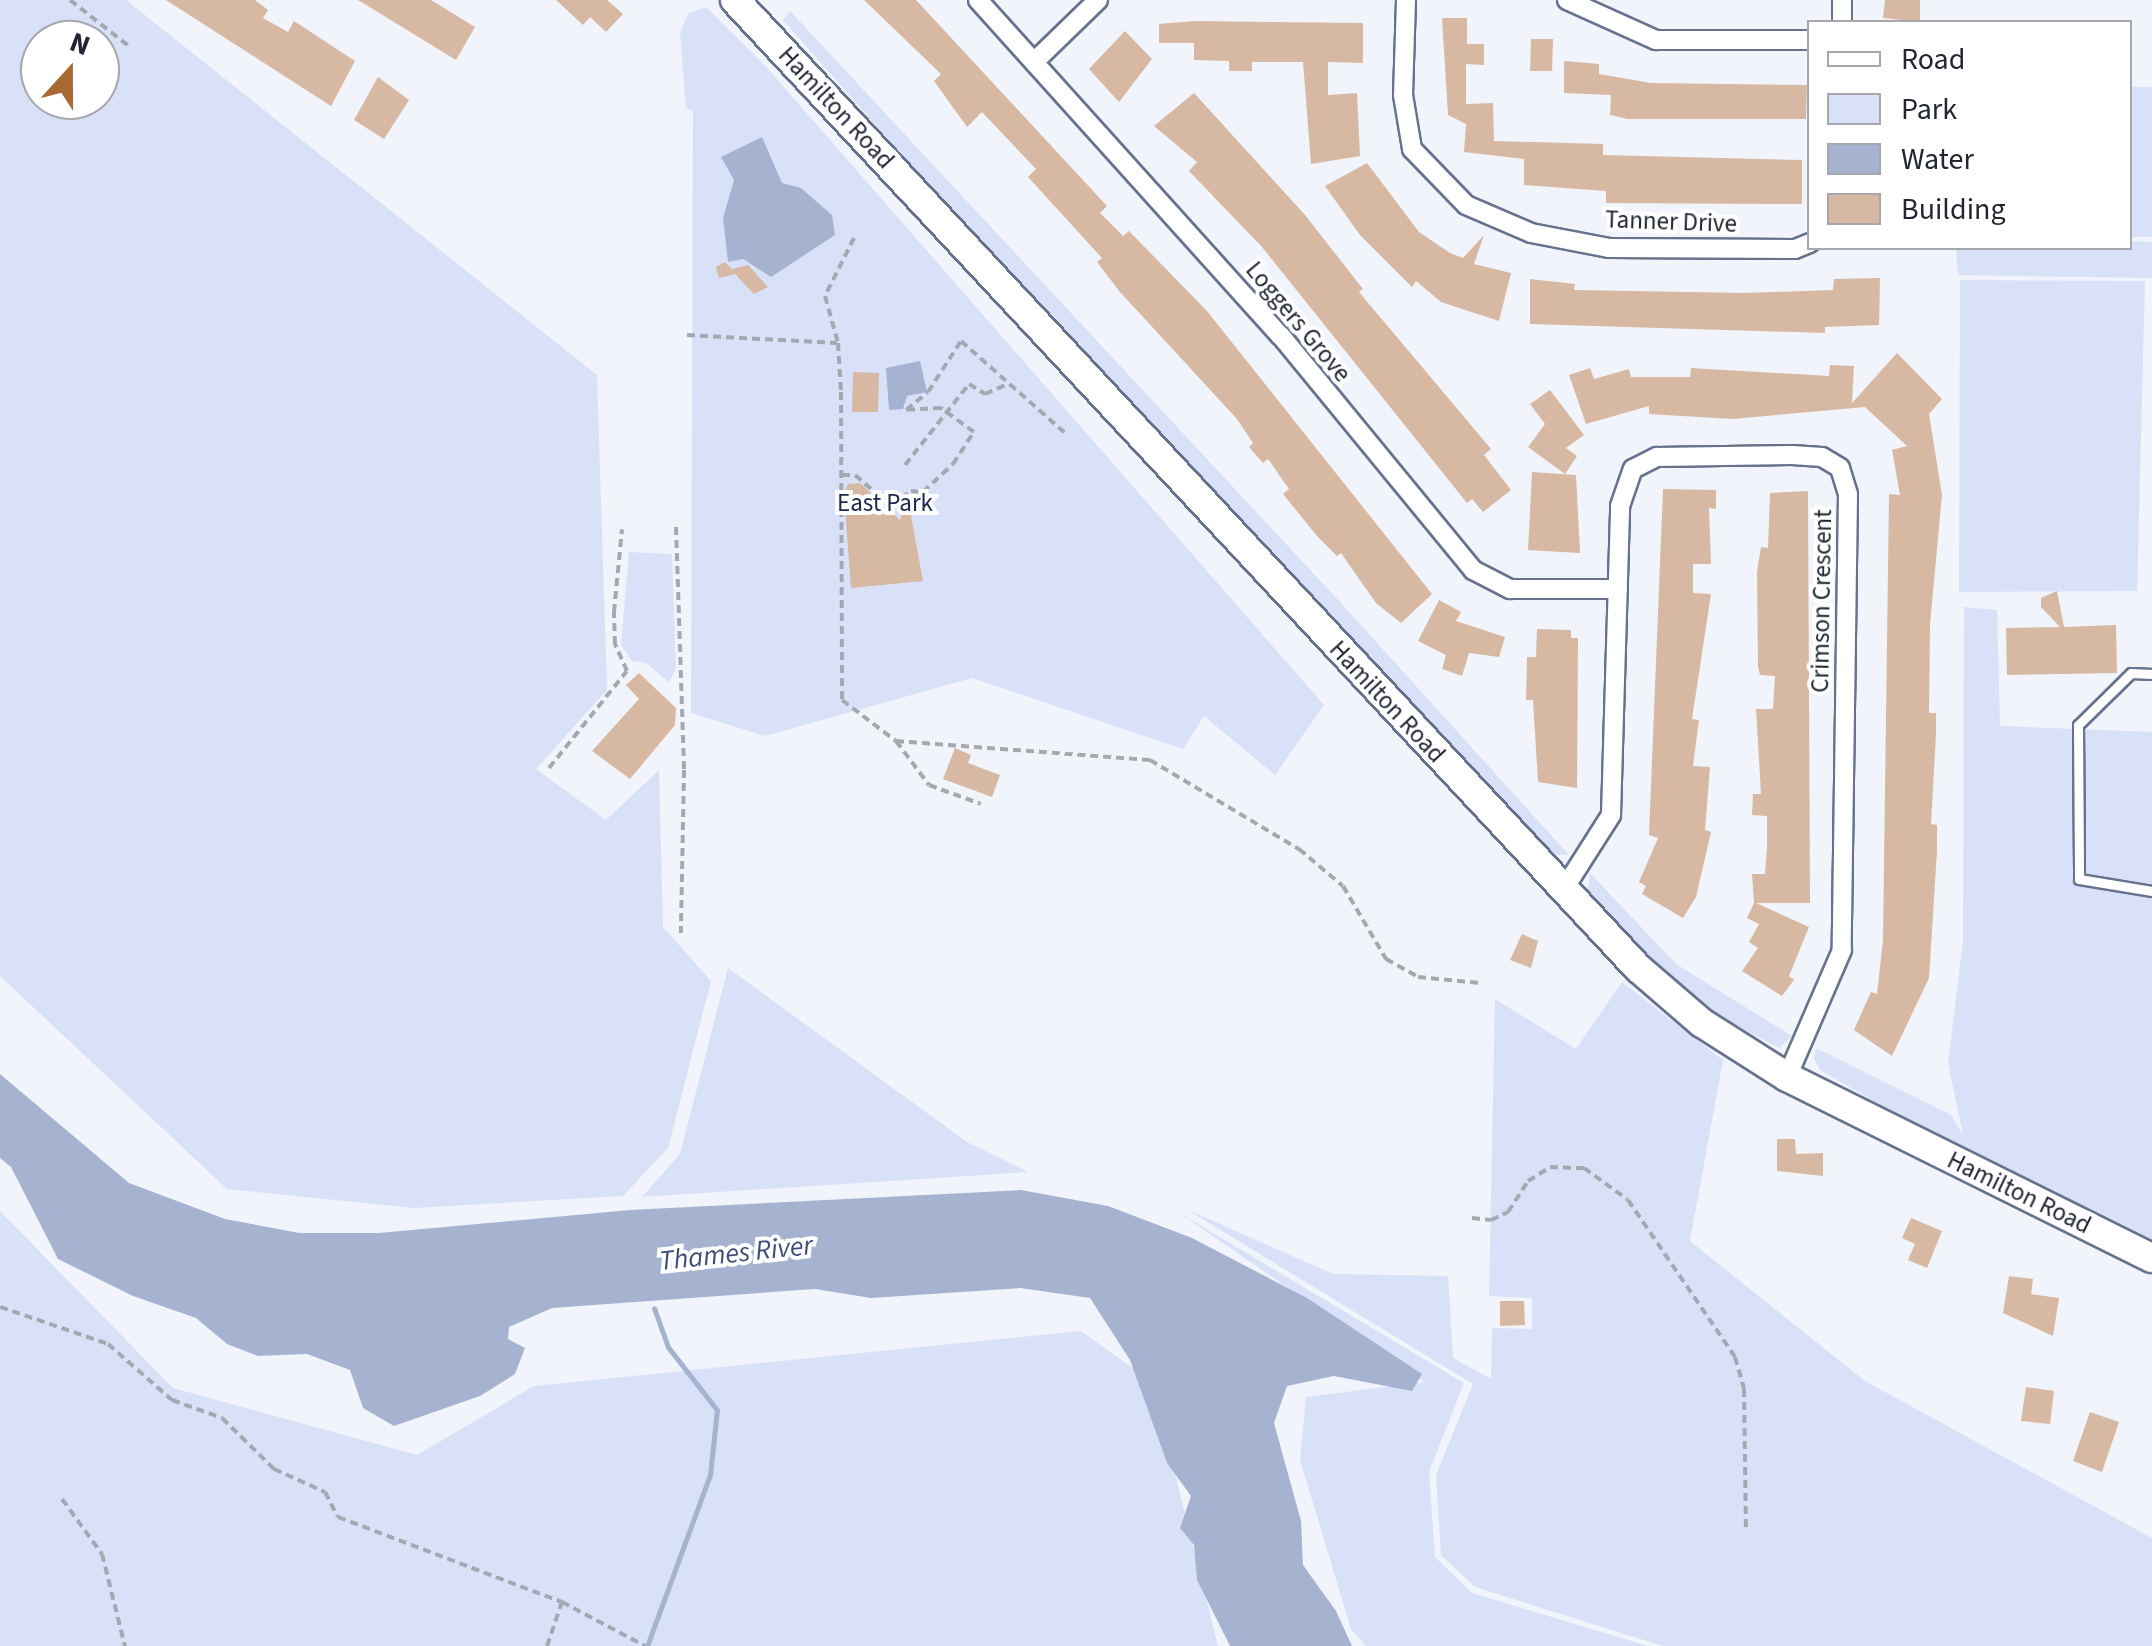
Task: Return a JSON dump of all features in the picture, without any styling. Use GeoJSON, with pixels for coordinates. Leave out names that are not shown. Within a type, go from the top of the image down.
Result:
{"type":"FeatureCollection","features":[{"type":"Feature","properties":{"kind":"main road","name":"Hamilton Road"},"geometry":{"type":"LineString","coordinates":[[742,2],[1562,892],[1702,1023],[1786,1077],[2152,1258]]}},
{"type":"Feature","properties":{"kind":"street","name":"Loggers Grove"},"geometry":{"type":"LineString","coordinates":[[978,0],[1281,336],[1473,570],[1510,589],[1618,588]]}},
{"type":"Feature","properties":{"kind":"street"},"geometry":{"type":"LineString","coordinates":[[1034,62],[1098,0]]}},
{"type":"Feature","properties":{"kind":"street","name":"Tanner Drive"},"geometry":{"type":"LineString","coordinates":[[1406,0],[1403,95],[1412,149],[1433,178],[1466,205],[1531,233],[1609,248],[1795,249],[1807,244]]}},
{"type":"Feature","properties":{"kind":"street"},"geometry":{"type":"LineString","coordinates":[[1567,0],[1656,40],[1807,40]]}},
{"type":"Feature","properties":{"kind":"street","name":"Crimson Crescent"},"geometry":{"type":"LineString","coordinates":[[1562,892],[1611,816],[1620,506],[1633,470],[1657,458],[1822,456],[1840,468],[1848,494],[1842,950],[1786,1077]]}},
{"type":"Feature","properties":{"kind":"lane"},"geometry":{"type":"LineString","coordinates":[[2152,674],[2131,673],[2078,724],[2079,880],[2152,891]]}},
{"type":"Feature","properties":{"kind":"path"},"geometry":{"type":"LineString","coordinates":[[70,0],[130,47]]}},
{"type":"Feature","properties":{"kind":"path"},"geometry":{"type":"LineString","coordinates":[[854,238],[825,296],[838,343],[842,700],[896,740],[929,785],[981,804]]}},
{"type":"Feature","properties":{"kind":"path"},"geometry":{"type":"LineString","coordinates":[[687,335],[838,343]]}},
{"type":"Feature","properties":{"kind":"path"},"geometry":{"type":"LineString","coordinates":[[840,475],[854,475],[891,506],[911,491],[924,492],[974,432],[948,411],[906,410],[928,392],[960,341],[1005,385]]}},
{"type":"Feature","properties":{"kind":"path"},"geometry":{"type":"LineString","coordinates":[[906,465],[970,384],[985,394],[1012,382],[1066,434]]}},
{"type":"Feature","properties":{"kind":"path"},"geometry":{"type":"LineString","coordinates":[[676,527],[684,770],[680,933]]}},
{"type":"Feature","properties":{"kind":"path"},"geometry":{"type":"LineString","coordinates":[[549,768],[627,670],[615,644],[622,529]]}},
{"type":"Feature","properties":{"kind":"path"},"geometry":{"type":"LineString","coordinates":[[896,740],[1150,760],[1300,849],[1343,886],[1386,960],[1418,977],[1480,983]]}},
{"type":"Feature","properties":{"kind":"path"},"geometry":{"type":"LineString","coordinates":[[1472,1218],[1491,1220],[1508,1212],[1528,1181],[1550,1167],[1584,1168],[1628,1200],[1735,1357],[1744,1389],[1746,1532]]}},
{"type":"Feature","properties":{"kind":"path"},"geometry":{"type":"LineString","coordinates":[[0,1307],[108,1344],[172,1400],[222,1418],[274,1470],[325,1492],[338,1517],[562,1602],[645,1646]]}},
{"type":"Feature","properties":{"kind":"path"},"geometry":{"type":"LineString","coordinates":[[62,1499],[102,1554],[125,1646]]}},
{"type":"Feature","properties":{"kind":"path"},"geometry":{"type":"LineString","coordinates":[[547,1646],[562,1602]]}},
{"type":"Feature","properties":{"kind":"green space"},"geometry":{"type":"Polygon","coordinates":[[[0,0],[126,0],[597,375],[607,690],[536,769],[606,820],[659,770],[663,927],[711,981],[668,1148],[623,1196],[414,1208],[227,1189],[0,976],[0,0]]]}},
{"type":"Feature","properties":{"kind":"green space","name":"East Park"},"geometry":{"type":"Polygon","coordinates":[[[706,7],[769,70],[1324,705],[1275,775],[1204,716],[1183,749],[972,678],[765,736],[691,713],[693,110],[686,109],[680,32],[689,13],[706,7]]]}},
{"type":"Feature","properties":{"kind":"green space"},"geometry":{"type":"Polygon","coordinates":[[[790,11],[1341,603],[1569,855],[1547,855],[1135,419],[783,20],[790,11]]]}},
{"type":"Feature","properties":{"kind":"green space"},"geometry":{"type":"Polygon","coordinates":[[[2132,87],[2152,87],[2152,237],[2132,237],[2132,87]]]}},
{"type":"Feature","properties":{"kind":"green space"},"geometry":{"type":"Polygon","coordinates":[[[2132,241],[2152,242],[2152,278],[1958,275],[1956,250],[2132,250],[2132,241]]]}},
{"type":"Feature","properties":{"kind":"green space"},"geometry":{"type":"Polygon","coordinates":[[[1960,280],[2145,281],[2137,591],[1959,592],[1960,280]]]}},
{"type":"Feature","properties":{"kind":"green space"},"geometry":{"type":"Polygon","coordinates":[[[629,552],[672,554],[676,668],[669,682],[646,663],[632,661],[621,645],[629,552]]]}},
{"type":"Feature","properties":{"kind":"green space"},"geometry":{"type":"Polygon","coordinates":[[[1964,607],[1997,610],[2000,726],[2152,732],[2152,1241],[1894,1113],[1820,1070],[1814,1059],[1816,1048],[1951,1115],[1963,1135],[1948,1063],[1963,941],[1964,607]]]}},
{"type":"Feature","properties":{"kind":"green space"},"geometry":{"type":"Polygon","coordinates":[[[1590,873],[1676,964],[1792,1036],[1779,1048],[1713,1013],[1587,899],[1590,873]]]}},
{"type":"Feature","properties":{"kind":"green space"},"geometry":{"type":"Polygon","coordinates":[[[728,968],[967,1142],[1028,1172],[642,1197],[680,1154],[728,968]]]}},
{"type":"Feature","properties":{"kind":"green space"},"geometry":{"type":"Polygon","coordinates":[[[1622,982],[1723,1060],[1690,1241],[1865,1381],[2152,1538],[2152,1646],[1663,1646],[1475,1587],[1441,1555],[1436,1475],[1473,1384],[1186,1209],[1333,1274],[1448,1276],[1453,1358],[1491,1379],[1492,1328],[1532,1329],[1532,1298],[1489,1296],[1495,999],[1576,1049],[1622,982]]]}},
{"type":"Feature","properties":{"kind":"green space"},"geometry":{"type":"Polygon","coordinates":[[[0,1211],[173,1388],[417,1455],[534,1386],[1081,1331],[1152,1382],[1218,1646],[0,1646],[0,1211]]]}},
{"type":"Feature","properties":{"kind":"green space"},"geometry":{"type":"Polygon","coordinates":[[[1178,1212],[1464,1383],[1429,1472],[1435,1557],[1472,1593],[1648,1646],[1366,1646],[1351,1629],[1300,1460],[1306,1397],[1424,1382],[1178,1212]]]}},
{"type":"Feature","properties":{"kind":"water"},"geometry":{"type":"Polygon","coordinates":[[[762,137],[782,183],[801,188],[832,215],[835,235],[771,277],[743,259],[728,262],[723,218],[734,180],[721,157],[762,137]]]}},
{"type":"Feature","properties":{"kind":"water"},"geometry":{"type":"Polygon","coordinates":[[[920,361],[927,392],[907,396],[903,409],[889,410],[886,368],[920,361]]]}},
{"type":"Feature","properties":{"kind":"water","name":"Thames River"},"geometry":{"type":"Polygon","coordinates":[[[0,1074],[129,1183],[225,1219],[299,1233],[379,1233],[630,1210],[1021,1190],[1108,1206],[1192,1238],[1307,1298],[1422,1374],[1412,1391],[1334,1376],[1287,1386],[1274,1423],[1301,1521],[1303,1565],[1336,1611],[1352,1646],[1230,1646],[1197,1580],[1194,1545],[1180,1528],[1191,1496],[1167,1463],[1130,1360],[1090,1298],[1020,1288],[871,1298],[815,1289],[552,1308],[509,1327],[508,1339],[525,1348],[515,1374],[480,1396],[394,1426],[363,1408],[350,1370],[307,1354],[258,1356],[227,1344],[196,1318],[133,1296],[58,1259],[11,1167],[0,1158],[0,1074]]]}},
{"type":"Feature","properties":{"kind":"building"},"geometry":{"type":"Polygon","coordinates":[[[166,0],[255,0],[268,10],[263,18],[288,32],[294,21],[355,61],[331,106],[166,0]]]}},
{"type":"Feature","properties":{"kind":"building"},"geometry":{"type":"Polygon","coordinates":[[[358,0],[431,0],[475,27],[456,60],[358,0]]]}},
{"type":"Feature","properties":{"kind":"building"},"geometry":{"type":"Polygon","coordinates":[[[556,0],[607,0],[623,14],[606,32],[590,17],[583,25],[556,0]]]}},
{"type":"Feature","properties":{"kind":"building"},"geometry":{"type":"Polygon","coordinates":[[[864,0],[916,0],[1107,206],[1100,213],[1123,236],[1129,231],[1207,311],[1432,594],[1401,623],[1376,603],[1341,553],[1337,556],[1317,536],[1283,494],[1289,489],[1268,459],[1263,463],[1249,447],[1253,443],[1237,419],[1120,292],[1097,262],[1102,258],[1028,177],[1036,169],[982,112],[967,127],[934,81],[941,74],[864,0]]]}},
{"type":"Feature","properties":{"kind":"building"},"geometry":{"type":"Polygon","coordinates":[[[1885,0],[1920,0],[1920,20],[1883,18],[1885,0]]]}},
{"type":"Feature","properties":{"kind":"building"},"geometry":{"type":"Polygon","coordinates":[[[1442,18],[1467,18],[1467,44],[1484,44],[1484,65],[1466,64],[1466,104],[1493,103],[1494,141],[1603,144],[1603,155],[1802,160],[1802,204],[1606,203],[1606,191],[1524,185],[1524,159],[1464,152],[1466,124],[1448,115],[1442,18]]]}},
{"type":"Feature","properties":{"kind":"building"},"geometry":{"type":"Polygon","coordinates":[[[1363,23],[1363,63],[1328,62],[1328,95],[1357,93],[1360,156],[1311,164],[1303,62],[1252,62],[1252,71],[1229,71],[1229,61],[1194,60],[1194,43],[1159,43],[1159,24],[1363,23]]]}},
{"type":"Feature","properties":{"kind":"building"},"geometry":{"type":"Polygon","coordinates":[[[1125,31],[1152,59],[1119,102],[1089,69],[1125,31]]]}},
{"type":"Feature","properties":{"kind":"building"},"geometry":{"type":"Polygon","coordinates":[[[1531,39],[1553,39],[1552,71],[1530,71],[1531,39]]]}},
{"type":"Feature","properties":{"kind":"building"},"geometry":{"type":"Polygon","coordinates":[[[1564,61],[1599,64],[1599,74],[1651,83],[1807,85],[1806,119],[1628,119],[1610,115],[1611,95],[1564,93],[1564,61]]]}},
{"type":"Feature","properties":{"kind":"building"},"geometry":{"type":"Polygon","coordinates":[[[378,77],[409,100],[384,139],[354,120],[378,77]]]}},
{"type":"Feature","properties":{"kind":"building"},"geometry":{"type":"Polygon","coordinates":[[[1194,93],[1305,215],[1363,289],[1359,292],[1491,449],[1484,455],[1511,490],[1483,512],[1472,499],[1467,503],[1262,247],[1189,171],[1197,162],[1154,126],[1194,93]]]}},
{"type":"Feature","properties":{"kind":"building"},"geometry":{"type":"Polygon","coordinates":[[[1367,163],[1419,232],[1450,253],[1463,258],[1484,235],[1474,264],[1511,273],[1499,321],[1441,302],[1416,281],[1412,287],[1360,235],[1325,186],[1367,163]]]}},
{"type":"Feature","properties":{"kind":"building"},"geometry":{"type":"Polygon","coordinates":[[[725,262],[732,269],[748,265],[768,287],[754,294],[735,274],[719,278],[716,267],[725,262]]]}},
{"type":"Feature","properties":{"kind":"building"},"geometry":{"type":"Polygon","coordinates":[[[1880,278],[1879,325],[1825,327],[1825,333],[1530,324],[1530,279],[1575,284],[1574,290],[1745,293],[1833,290],[1834,279],[1880,278]]]}},
{"type":"Feature","properties":{"kind":"building"},"geometry":{"type":"Polygon","coordinates":[[[1897,353],[1942,399],[1929,414],[1942,495],[1930,624],[1929,713],[1936,713],[1931,824],[1937,825],[1937,851],[1929,978],[1892,1056],[1854,1030],[1871,992],[1877,994],[1883,940],[1889,494],[1900,495],[1892,450],[1907,446],[1865,407],[1732,419],[1649,414],[1649,406],[1586,424],[1569,375],[1590,368],[1594,379],[1629,369],[1631,377],[1690,377],[1691,368],[1829,376],[1830,365],[1854,366],[1852,403],[1897,353]]]}},
{"type":"Feature","properties":{"kind":"building"},"geometry":{"type":"Polygon","coordinates":[[[853,372],[879,373],[878,412],[852,412],[853,372]]]}},
{"type":"Feature","properties":{"kind":"building"},"geometry":{"type":"Polygon","coordinates":[[[1550,390],[1584,435],[1566,448],[1577,456],[1565,474],[1528,447],[1545,424],[1530,404],[1550,390]]]}},
{"type":"Feature","properties":{"kind":"building"},"geometry":{"type":"Polygon","coordinates":[[[1532,472],[1576,475],[1580,553],[1528,550],[1532,472]]]}},
{"type":"Feature","properties":{"kind":"building"},"geometry":{"type":"Polygon","coordinates":[[[860,483],[900,520],[908,494],[921,499],[911,516],[923,581],[851,588],[844,494],[848,484],[860,483]]]}},
{"type":"Feature","properties":{"kind":"building"},"geometry":{"type":"Polygon","coordinates":[[[1663,489],[1716,490],[1716,509],[1709,508],[1711,564],[1693,564],[1693,593],[1711,594],[1692,719],[1699,720],[1693,766],[1710,767],[1705,830],[1711,832],[1696,897],[1683,918],[1642,894],[1646,886],[1639,882],[1658,838],[1649,835],[1663,489]]]}},
{"type":"Feature","properties":{"kind":"building"},"geometry":{"type":"Polygon","coordinates":[[[1808,491],[1810,903],[1756,903],[1809,927],[1789,976],[1794,980],[1782,996],[1742,971],[1758,948],[1749,942],[1759,924],[1747,918],[1754,903],[1752,874],[1765,874],[1767,847],[1767,816],[1752,815],[1753,794],[1761,794],[1756,709],[1773,709],[1775,676],[1760,675],[1758,666],[1757,572],[1761,547],[1768,548],[1770,493],[1808,491]]]}},
{"type":"Feature","properties":{"kind":"building"},"geometry":{"type":"Polygon","coordinates":[[[2057,591],[2064,627],[2116,625],[2117,673],[2007,675],[2006,628],[2060,627],[2041,607],[2041,598],[2057,591]]]}},
{"type":"Feature","properties":{"kind":"building"},"geometry":{"type":"Polygon","coordinates":[[[1439,600],[1461,612],[1456,621],[1505,637],[1499,657],[1469,653],[1462,676],[1442,669],[1446,655],[1418,641],[1439,600]]]}},
{"type":"Feature","properties":{"kind":"building"},"geometry":{"type":"Polygon","coordinates":[[[1537,629],[1571,630],[1571,638],[1578,638],[1577,788],[1538,782],[1533,700],[1526,700],[1527,657],[1536,657],[1537,629]]]}},
{"type":"Feature","properties":{"kind":"building"},"geometry":{"type":"Polygon","coordinates":[[[639,673],[676,708],[675,725],[630,779],[592,751],[639,699],[626,685],[639,673]]]}},
{"type":"Feature","properties":{"kind":"building"},"geometry":{"type":"Polygon","coordinates":[[[955,748],[971,755],[968,763],[1000,775],[992,797],[943,779],[955,748]]]}},
{"type":"Feature","properties":{"kind":"building"},"geometry":{"type":"Polygon","coordinates":[[[1522,934],[1538,941],[1531,968],[1510,960],[1522,934]]]}},
{"type":"Feature","properties":{"kind":"building"},"geometry":{"type":"Polygon","coordinates":[[[1777,1139],[1795,1139],[1796,1154],[1823,1153],[1823,1176],[1777,1171],[1777,1139]]]}},
{"type":"Feature","properties":{"kind":"building"},"geometry":{"type":"Polygon","coordinates":[[[1911,1218],[1942,1231],[1927,1268],[1908,1260],[1915,1244],[1902,1238],[1911,1218]]]}},
{"type":"Feature","properties":{"kind":"building"},"geometry":{"type":"Polygon","coordinates":[[[2009,1276],[2033,1279],[2031,1294],[2059,1298],[2053,1336],[2003,1313],[2009,1276]]]}},
{"type":"Feature","properties":{"kind":"building"},"geometry":{"type":"Polygon","coordinates":[[[1500,1301],[1524,1301],[1525,1325],[1500,1326],[1500,1301]]]}},
{"type":"Feature","properties":{"kind":"building"},"geometry":{"type":"Polygon","coordinates":[[[2026,1387],[2054,1391],[2050,1424],[2021,1421],[2026,1387]]]}},
{"type":"Feature","properties":{"kind":"building"},"geometry":{"type":"Polygon","coordinates":[[[2090,1412],[2119,1422],[2102,1472],[2073,1461],[2090,1412]]]}},
{"type":"Feature","properties":{"kind":"waterway"},"geometry":{"type":"LineString","coordinates":[[647,1646],[710,1475],[717,1410],[668,1347],[654,1308]]}}]}
